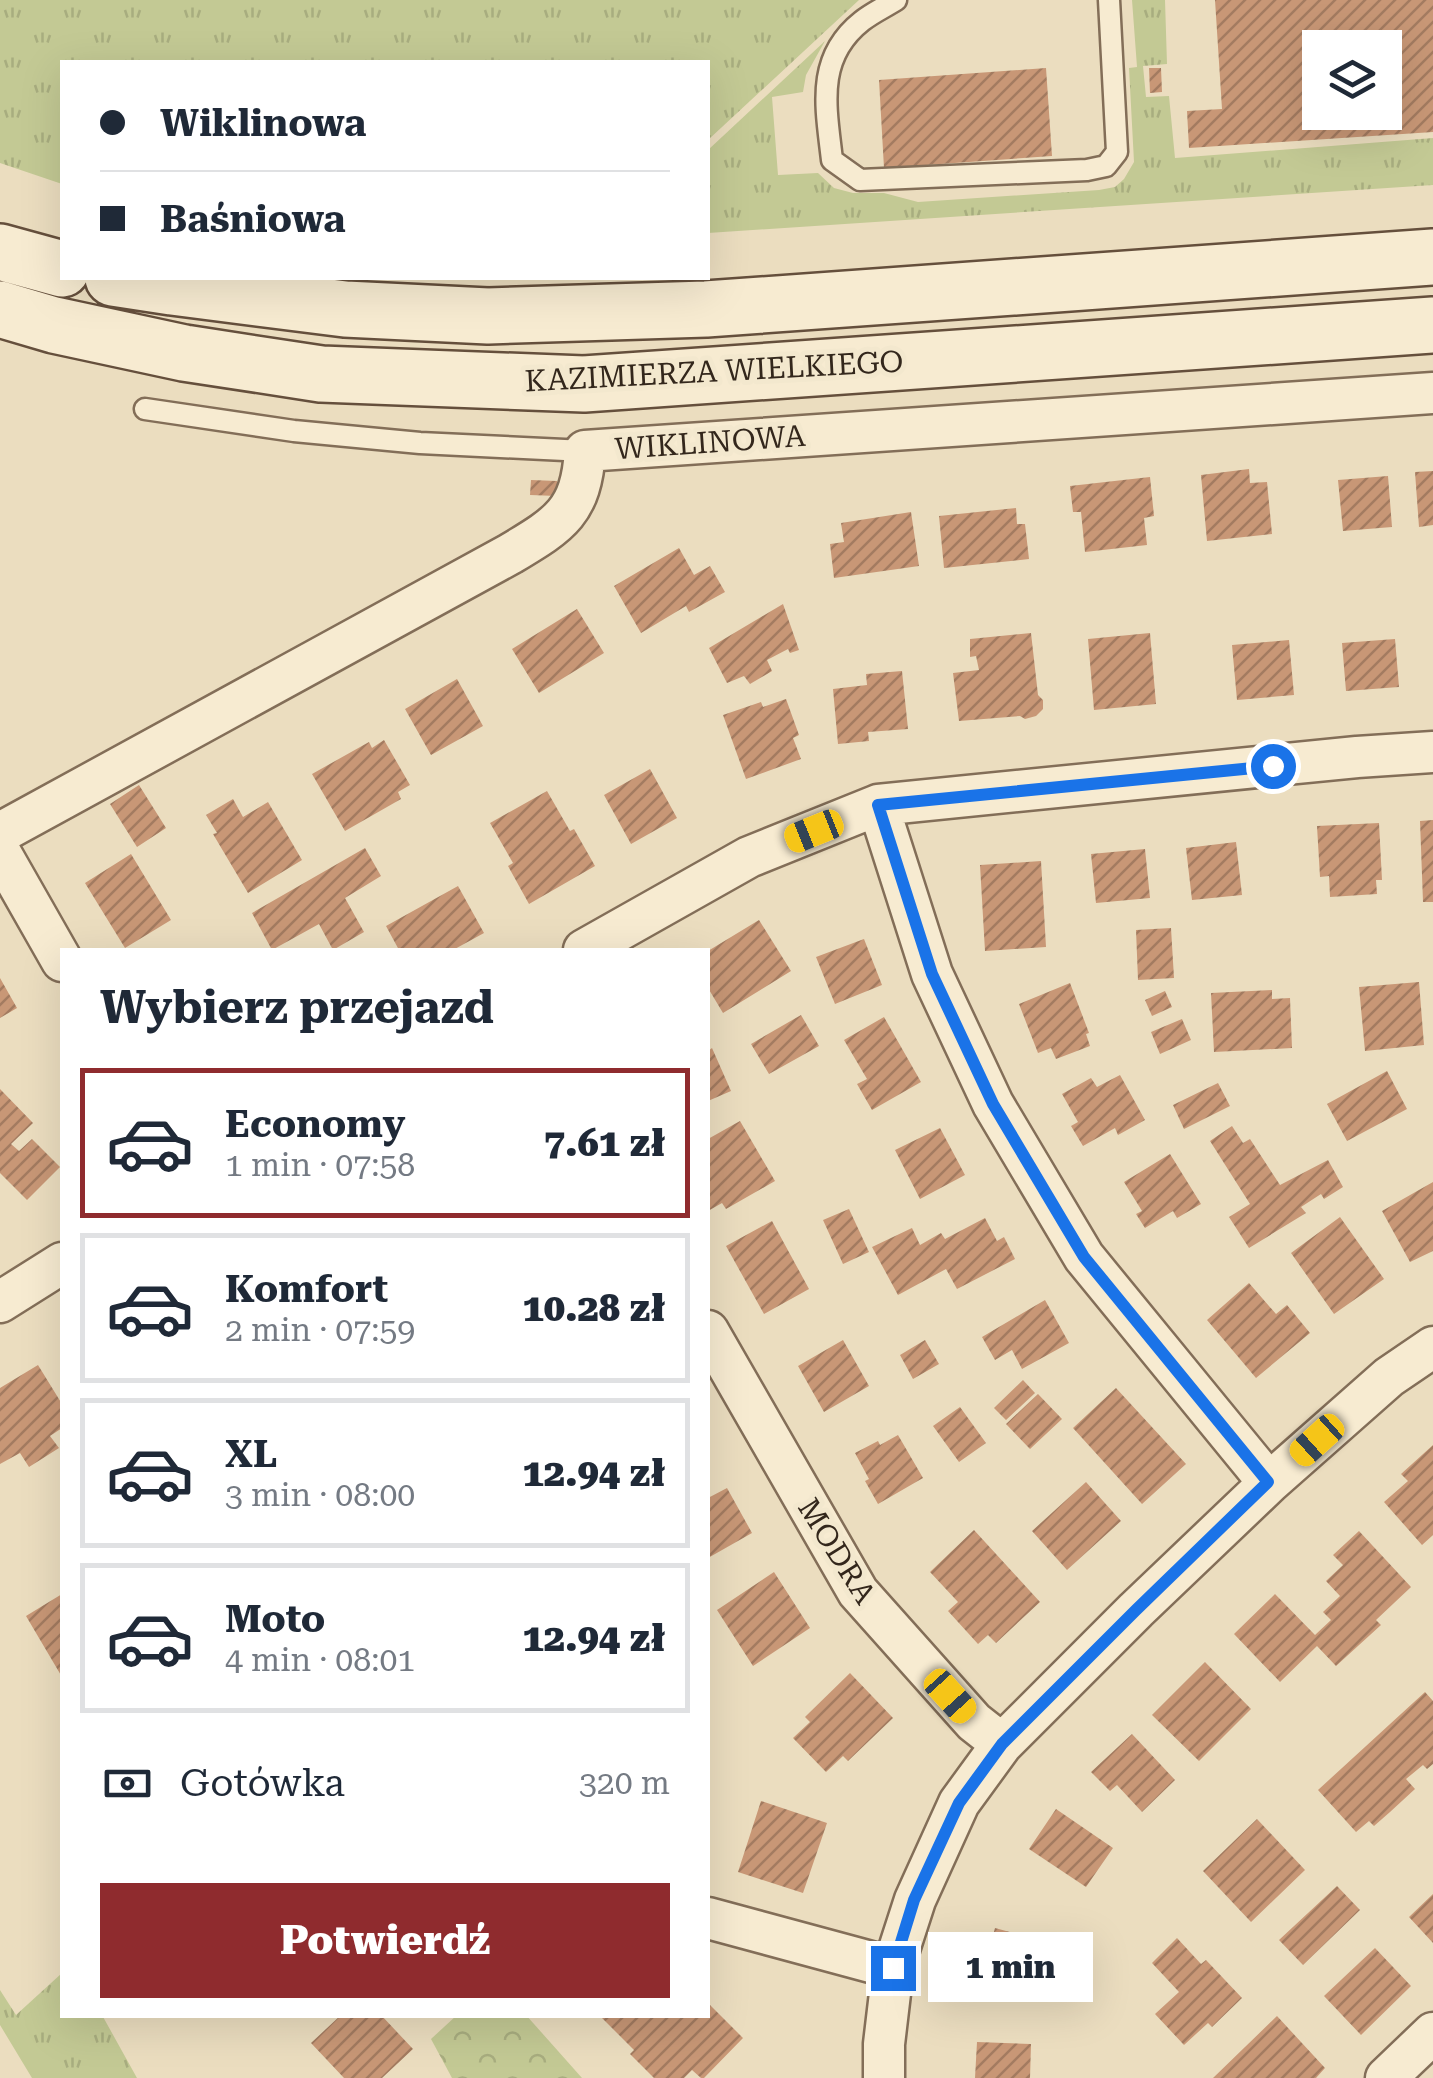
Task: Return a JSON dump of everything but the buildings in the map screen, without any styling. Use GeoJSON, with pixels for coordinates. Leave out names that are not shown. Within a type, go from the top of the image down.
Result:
{"type":"FeatureCollection","features":[{"type":"Feature","properties":{"kind":"main road"},"geometry":{"type":"LineString","coordinates":[[0,252],[60,268]]}},
{"type":"Feature","properties":{"kind":"main road","name":"KAZIMIERZA WIELKIEGO"},"geometry":{"type":"LineString","coordinates":[[127,280],[344,309],[488,316],[706,309],[1433,257]]}},
{"type":"Feature","properties":{"kind":"main road","name":"KAZIMIERZA WIELKIEGO"},"geometry":{"type":"LineString","coordinates":[[0,309],[184,353],[321,374],[584,384],[1433,326]]}},
{"type":"Feature","properties":{"kind":"street","name":"WIKLINOWA"},"geometry":{"type":"LineString","coordinates":[[0,834],[550,530],[576,501],[584,451],[1433,393]]}},
{"type":"Feature","properties":{"kind":"street"},"geometry":{"type":"LineString","coordinates":[[588,948],[749,857],[878,805],[1433,752]]}},
{"type":"Feature","properties":{"kind":"street"},"geometry":{"type":"LineString","coordinates":[[878,805],[932,974],[993,1104],[1084,1257],[1268,1482]]}},
{"type":"Feature","properties":{"kind":"street"},"geometry":{"type":"LineString","coordinates":[[0,852],[60,957]]}},
{"type":"Feature","properties":{"kind":"street"},"geometry":{"type":"LineString","coordinates":[[0,1302],[60,1264]]}},
{"type":"Feature","properties":{"kind":"street","name":"MODRA"},"geometry":{"type":"LineString","coordinates":[[710,1333],[858,1592],[974,1722],[1002,1744]]}},
{"type":"Feature","properties":{"kind":"street"},"geometry":{"type":"LineString","coordinates":[[884,2078],[893,1968],[914,1900],[959,1803],[1002,1744],[1268,1482],[1390,1377],[1433,1348]]}},
{"type":"Feature","properties":{"kind":"street"},"geometry":{"type":"LineString","coordinates":[[710,1919],[893,1968]]}},
{"type":"Feature","properties":{"kind":"street"},"geometry":{"type":"LineString","coordinates":[[1386,2078],[1433,2033]]}},
{"type":"Feature","properties":{"kind":"lane"},"geometry":{"type":"LineString","coordinates":[[896,0],[860,22],[834,54],[825,94],[832,160],[860,180],[1106,166],[1117,152],[1108,0]]}},
{"type":"Feature","properties":{"kind":"lane"},"geometry":{"type":"LineString","coordinates":[[145,409],[294,431],[420,444],[584,451]]}},
{"type":"Feature","properties":{"kind":"green space"},"geometry":{"type":"Polygon","coordinates":[[[0,0],[859,0],[710,138],[710,60],[60,60],[60,183],[0,163],[0,0]]]}},
{"type":"Feature","properties":{"kind":"green space"},"geometry":{"type":"Polygon","coordinates":[[[1132,0],[1165,0],[1167,64],[1143,66],[1146,97],[1169,96],[1175,158],[1433,138],[1433,185],[710,233],[710,148],[825,41],[806,75],[803,92],[772,97],[778,175],[818,173],[834,188],[853,193],[884,193],[918,202],[1115,187],[1134,162],[1129,68],[1137,67],[1132,0]]]}},
{"type":"Feature","properties":{"kind":"green space"},"geometry":{"type":"Polygon","coordinates":[[[60,1975],[60,2018],[104,2018],[137,2078],[32,2078],[0,2025],[0,1990],[16,2015],[60,1975]]]}},
{"type":"Feature","properties":{"kind":"green space"},"geometry":{"type":"Polygon","coordinates":[[[454,2018],[529,2018],[582,2078],[452,2078],[431,2039],[454,2018]]]}},
{"type":"Feature","properties":{"kind":"route"},"geometry":{"type":"LineString","coordinates":[[893,1968],[914,1900],[959,1803],[1002,1744],[1268,1482],[1084,1257],[993,1104],[932,974],[878,805],[1273,766]]}}]}
